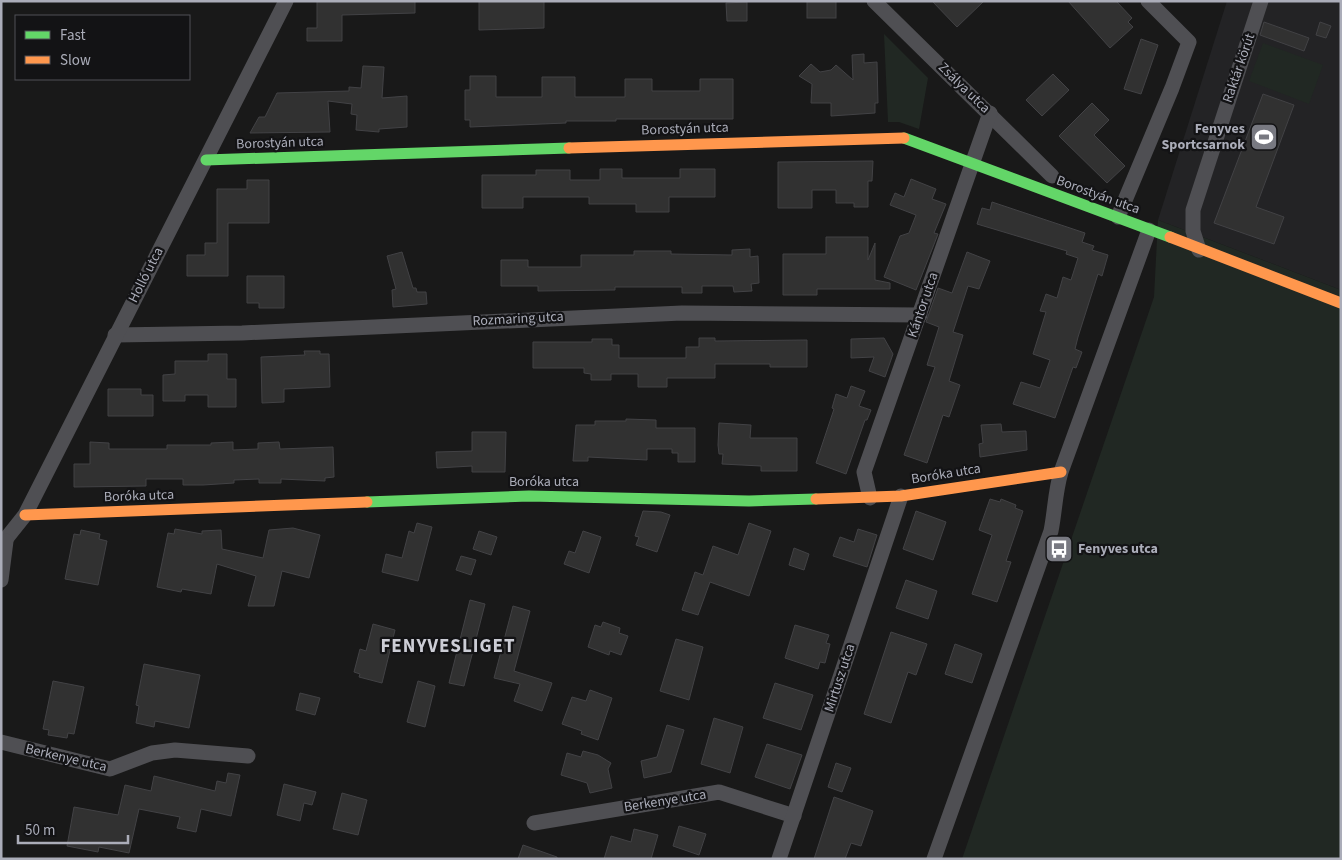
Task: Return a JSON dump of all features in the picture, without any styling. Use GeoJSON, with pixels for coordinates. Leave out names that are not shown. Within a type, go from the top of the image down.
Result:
{"type":"FeatureCollection","features":[{"type":"Feature","properties":{"kind":"street","name":"Holló utca"},"geometry":{"type":"LineString","coordinates":[[4,543],[26,515],[115,335],[286,1]]}},
{"type":"Feature","properties":{"kind":"street","name":"Zsálya utca"},"geometry":{"type":"LineString","coordinates":[[874,1],[1052,176]]}},
{"type":"Feature","properties":{"kind":"street"},"geometry":{"type":"LineString","coordinates":[[1118,217],[1172,88],[1189,42],[1148,1]]}},
{"type":"Feature","properties":{"kind":"street","name":"Raktár körút"},"geometry":{"type":"LineString","coordinates":[[1199,250],[1193,231],[1193,210],[1261,1]]}},
{"type":"Feature","properties":{"kind":"street","name":"Kántor utca"},"geometry":{"type":"LineString","coordinates":[[870,498],[864,472],[990,113]]}},
{"type":"Feature","properties":{"kind":"street","name":"Borostyán utca"},"geometry":{"type":"LineString","coordinates":[[206,160],[900,137],[1149,230]]}},
{"type":"Feature","properties":{"kind":"street"},"geometry":{"type":"LineString","coordinates":[[934,859],[1050,531],[1055,510],[1055,492],[1061,472],[1149,230],[1341,303]]}},
{"type":"Feature","properties":{"kind":"street","name":"Rozmaring utca"},"geometry":{"type":"LineString","coordinates":[[115,335],[252,332],[682,313],[920,315]]}},
{"type":"Feature","properties":{"kind":"street","name":"Boróka utca"},"geometry":{"type":"LineString","coordinates":[[26,515],[528,496],[749,501],[870,498],[901,496],[1061,472]]}},
{"type":"Feature","properties":{"kind":"street","name":"Mirtusz utca"},"geometry":{"type":"LineString","coordinates":[[779,859],[901,496]]}},
{"type":"Feature","properties":{"kind":"street"},"geometry":{"type":"LineString","coordinates":[[1,580],[4,543]]}},
{"type":"Feature","properties":{"kind":"street","name":"Berkenye utca"},"geometry":{"type":"LineString","coordinates":[[1,742],[110,769],[152,753],[175,750],[248,756]]}},
{"type":"Feature","properties":{"kind":"street","name":"Berkenye utca"},"geometry":{"type":"LineString","coordinates":[[534,823],[719,792],[794,816]]}},
{"type":"Feature","properties":{"kind":"shaded area"},"geometry":{"type":"Polygon","coordinates":[[[1227,1],[1341,1],[1341,290],[1158,220],[1227,1]]]}},
{"type":"Feature","properties":{"kind":"shaded area"},"geometry":{"type":"Polygon","coordinates":[[[884,34],[928,78],[919,129],[899,122],[888,122],[884,34]]]}},
{"type":"Feature","properties":{"kind":"shaded area"},"geometry":{"type":"Polygon","coordinates":[[[1263,43],[1323,65],[1309,104],[1249,81],[1263,43]]]}},
{"type":"Feature","properties":{"kind":"shaded area"},"geometry":{"type":"Polygon","coordinates":[[[1158,220],[1341,290],[1341,859],[962,859],[1154,297],[1158,220]]]}},
{"type":"Feature","properties":{"kind":"building"},"geometry":{"type":"Polygon","coordinates":[[[317,1],[415,1],[415,13],[342,15],[342,41],[307,41],[307,28],[317,28],[317,1]]]}},
{"type":"Feature","properties":{"kind":"building"},"geometry":{"type":"Polygon","coordinates":[[[479,1],[544,1],[544,28],[479,30],[479,1]]]}},
{"type":"Feature","properties":{"kind":"building"},"geometry":{"type":"Polygon","coordinates":[[[807,1],[836,1],[836,18],[807,18],[807,1]]]}},
{"type":"Feature","properties":{"kind":"building"},"geometry":{"type":"Polygon","coordinates":[[[932,1],[984,1],[957,27],[932,1]]]}},
{"type":"Feature","properties":{"kind":"building"},"geometry":{"type":"Polygon","coordinates":[[[1068,1],[1116,1],[1132,18],[1128,22],[1133,27],[1110,48],[1068,1]]]}},
{"type":"Feature","properties":{"kind":"building"},"geometry":{"type":"Polygon","coordinates":[[[747,2],[747,21],[727,21],[726,3],[747,2]]]}},
{"type":"Feature","properties":{"kind":"building"},"geometry":{"type":"Polygon","coordinates":[[[1264,22],[1309,38],[1304,51],[1260,35],[1264,22]]]}},
{"type":"Feature","properties":{"kind":"building"},"geometry":{"type":"Polygon","coordinates":[[[1320,22],[1331,26],[1326,38],[1316,35],[1320,22]]]}},
{"type":"Feature","properties":{"kind":"building"},"geometry":{"type":"Polygon","coordinates":[[[1141,39],[1158,45],[1141,94],[1124,89],[1141,39]]]}},
{"type":"Feature","properties":{"kind":"building"},"geometry":{"type":"Polygon","coordinates":[[[864,54],[864,63],[877,62],[878,103],[875,103],[875,113],[831,116],[831,103],[811,103],[812,84],[799,76],[811,64],[820,72],[831,70],[836,65],[853,80],[852,55],[864,54]]]}},
{"type":"Feature","properties":{"kind":"building"},"geometry":{"type":"Polygon","coordinates":[[[363,66],[384,67],[382,98],[407,96],[407,127],[379,129],[379,132],[356,130],[357,115],[351,114],[352,104],[328,101],[330,132],[250,133],[259,117],[265,117],[277,93],[349,91],[349,87],[361,88],[363,66]]]}},
{"type":"Feature","properties":{"kind":"building"},"geometry":{"type":"Polygon","coordinates":[[[1053,74],[1069,90],[1042,116],[1026,100],[1053,74]]]}},
{"type":"Feature","properties":{"kind":"building"},"geometry":{"type":"Polygon","coordinates":[[[470,76],[496,76],[496,97],[542,97],[542,77],[575,77],[575,97],[625,97],[625,79],[652,79],[652,91],[700,91],[700,79],[733,79],[733,119],[616,119],[616,121],[566,121],[566,123],[470,127],[470,120],[465,120],[465,90],[470,90],[470,76]]]}},
{"type":"Feature","properties":{"kind":"building"},"geometry":{"type":"Polygon","coordinates":[[[1263,94],[1294,105],[1256,207],[1284,217],[1274,244],[1214,223],[1263,94]]]}},
{"type":"Feature","properties":{"kind":"building"},"geometry":{"type":"Polygon","coordinates":[[[1092,103],[1109,120],[1094,135],[1125,166],[1107,183],[1059,136],[1092,103]]]}},
{"type":"Feature","properties":{"kind":"building"},"geometry":{"type":"Polygon","coordinates":[[[873,161],[872,181],[868,181],[868,207],[854,207],[854,203],[836,203],[836,190],[812,190],[812,208],[778,208],[778,162],[873,161]]]}},
{"type":"Feature","properties":{"kind":"building"},"geometry":{"type":"Polygon","coordinates":[[[600,169],[622,169],[622,178],[680,178],[680,169],[715,169],[715,197],[669,197],[669,212],[636,212],[636,204],[589,204],[589,197],[523,197],[523,208],[482,208],[482,175],[536,175],[536,170],[570,170],[570,180],[600,180],[600,169]]]}},
{"type":"Feature","properties":{"kind":"building"},"geometry":{"type":"Polygon","coordinates":[[[911,179],[936,189],[932,199],[946,204],[934,233],[938,234],[916,290],[884,277],[900,236],[909,233],[916,215],[890,205],[895,193],[904,197],[911,179]]]}},
{"type":"Feature","properties":{"kind":"building"},"geometry":{"type":"Polygon","coordinates":[[[247,180],[269,180],[269,223],[228,223],[228,276],[187,276],[187,255],[205,255],[205,243],[217,243],[217,189],[247,189],[247,180]]]}},
{"type":"Feature","properties":{"kind":"building"},"geometry":{"type":"Polygon","coordinates":[[[992,202],[1085,233],[1082,242],[1094,246],[1092,250],[1108,255],[1102,276],[1098,274],[1078,337],[1075,349],[1082,352],[1076,368],[1073,367],[1055,418],[1013,404],[1021,382],[1040,388],[1050,360],[1033,354],[1046,312],[1040,311],[1046,294],[1057,298],[1063,277],[1071,280],[1078,258],[1066,254],[1067,251],[977,224],[982,208],[990,210],[992,202]]]}},
{"type":"Feature","properties":{"kind":"building"},"geometry":{"type":"Polygon","coordinates":[[[826,237],[868,237],[868,260],[875,243],[875,280],[890,283],[890,289],[817,289],[817,295],[783,295],[783,254],[826,254],[826,237]]]}},
{"type":"Feature","properties":{"kind":"building"},"geometry":{"type":"Polygon","coordinates":[[[750,249],[750,257],[758,256],[759,283],[751,284],[752,291],[734,292],[733,286],[702,286],[702,293],[682,293],[682,287],[615,287],[615,290],[538,291],[538,286],[501,286],[501,260],[528,260],[528,267],[581,267],[581,255],[634,255],[634,251],[671,251],[671,254],[732,255],[732,250],[750,249]]]}},
{"type":"Feature","properties":{"kind":"building"},"geometry":{"type":"Polygon","coordinates":[[[402,252],[413,288],[416,288],[417,292],[426,292],[427,304],[393,307],[392,290],[396,289],[387,256],[402,252]]]}},
{"type":"Feature","properties":{"kind":"building"},"geometry":{"type":"Polygon","coordinates":[[[967,252],[990,261],[979,289],[968,286],[953,332],[963,335],[949,381],[960,385],[949,417],[943,415],[927,463],[904,455],[935,367],[927,365],[939,327],[926,322],[938,288],[952,293],[967,252]]]}},
{"type":"Feature","properties":{"kind":"building"},"geometry":{"type":"Polygon","coordinates":[[[247,276],[284,276],[284,308],[259,308],[259,303],[247,303],[247,276]]]}},
{"type":"Feature","properties":{"kind":"building"},"geometry":{"type":"Polygon","coordinates":[[[699,338],[715,338],[715,341],[807,340],[807,367],[770,367],[770,364],[715,364],[715,378],[667,378],[667,387],[638,387],[638,374],[611,374],[611,380],[591,380],[591,374],[584,373],[584,368],[533,368],[533,342],[592,342],[592,339],[612,339],[612,345],[619,345],[619,358],[686,358],[686,347],[699,347],[699,338]]]}},
{"type":"Feature","properties":{"kind":"building"},"geometry":{"type":"Polygon","coordinates":[[[884,338],[893,354],[885,377],[869,371],[874,357],[851,358],[851,339],[884,338]]]}},
{"type":"Feature","properties":{"kind":"building"},"geometry":{"type":"Polygon","coordinates":[[[304,351],[320,351],[320,354],[329,354],[330,387],[284,389],[284,402],[262,403],[261,357],[305,355],[304,351]]]}},
{"type":"Feature","properties":{"kind":"building"},"geometry":{"type":"Polygon","coordinates":[[[208,354],[227,354],[227,379],[236,379],[236,407],[208,407],[208,395],[185,395],[185,401],[163,401],[163,375],[175,374],[175,361],[208,361],[208,354]]]}},
{"type":"Feature","properties":{"kind":"building"},"geometry":{"type":"Polygon","coordinates":[[[851,386],[865,391],[859,406],[871,410],[867,420],[865,420],[846,474],[816,463],[834,409],[832,408],[836,394],[847,398],[851,386]]]}},
{"type":"Feature","properties":{"kind":"building"},"geometry":{"type":"Polygon","coordinates":[[[108,389],[141,389],[141,395],[153,395],[153,416],[108,416],[108,389]]]}},
{"type":"Feature","properties":{"kind":"building"},"geometry":{"type":"Polygon","coordinates":[[[626,419],[656,420],[656,428],[695,428],[695,462],[678,462],[678,453],[672,453],[672,449],[647,449],[647,460],[588,457],[588,461],[573,461],[576,425],[595,425],[595,421],[626,421],[626,419]]]}},
{"type":"Feature","properties":{"kind":"building"},"geometry":{"type":"Polygon","coordinates":[[[719,423],[751,425],[750,438],[797,438],[797,471],[761,471],[761,466],[722,464],[723,454],[719,454],[718,445],[719,423]]]}},
{"type":"Feature","properties":{"kind":"building"},"geometry":{"type":"Polygon","coordinates":[[[1001,424],[1002,432],[1026,431],[1027,450],[980,457],[979,444],[983,443],[981,425],[1001,424]]]}},
{"type":"Feature","properties":{"kind":"building"},"geometry":{"type":"Polygon","coordinates":[[[472,432],[506,432],[505,472],[472,472],[472,466],[437,468],[436,452],[472,451],[472,432]]]}},
{"type":"Feature","properties":{"kind":"building"},"geometry":{"type":"Polygon","coordinates":[[[90,442],[109,443],[109,449],[167,449],[167,445],[211,445],[211,443],[233,442],[233,450],[258,449],[258,443],[279,442],[280,449],[333,447],[334,477],[325,478],[325,481],[281,479],[281,483],[259,483],[259,479],[234,480],[234,483],[203,485],[183,485],[183,479],[146,479],[146,486],[74,487],[74,464],[90,464],[90,442]]]}},
{"type":"Feature","properties":{"kind":"building"},"geometry":{"type":"Polygon","coordinates":[[[990,499],[1000,502],[1001,499],[1016,505],[1015,508],[1023,511],[1006,561],[1011,562],[997,602],[972,594],[992,535],[979,530],[990,499]]]}},
{"type":"Feature","properties":{"kind":"building"},"geometry":{"type":"Polygon","coordinates":[[[643,511],[661,512],[670,515],[657,552],[636,545],[639,537],[635,536],[643,511]]]}},
{"type":"Feature","properties":{"kind":"building"},"geometry":{"type":"Polygon","coordinates":[[[916,511],[946,522],[933,560],[903,549],[916,511]]]}},
{"type":"Feature","properties":{"kind":"building"},"geometry":{"type":"Polygon","coordinates":[[[417,523],[432,527],[418,581],[382,572],[386,554],[402,558],[409,531],[414,533],[417,523]]]}},
{"type":"Feature","properties":{"kind":"building"},"geometry":{"type":"Polygon","coordinates":[[[749,523],[771,531],[749,596],[710,582],[698,615],[682,610],[695,572],[703,575],[713,546],[738,555],[749,523]]]}},
{"type":"Feature","properties":{"kind":"building"},"geometry":{"type":"Polygon","coordinates":[[[293,528],[320,535],[309,578],[282,571],[274,606],[248,606],[256,576],[217,564],[211,594],[182,589],[181,592],[157,587],[168,533],[174,534],[175,529],[202,534],[202,531],[221,530],[222,549],[263,558],[269,530],[293,528]]]}},
{"type":"Feature","properties":{"kind":"building"},"geometry":{"type":"Polygon","coordinates":[[[858,529],[877,535],[867,567],[833,556],[840,537],[854,542],[858,529]]]}},
{"type":"Feature","properties":{"kind":"building"},"geometry":{"type":"Polygon","coordinates":[[[81,530],[100,534],[99,539],[107,541],[98,585],[65,579],[74,534],[80,535],[81,530]]]}},
{"type":"Feature","properties":{"kind":"building"},"geometry":{"type":"Polygon","coordinates":[[[479,531],[497,537],[491,555],[473,549],[479,531]]]}},
{"type":"Feature","properties":{"kind":"building"},"geometry":{"type":"Polygon","coordinates":[[[583,531],[601,537],[589,573],[564,564],[569,551],[575,553],[583,531]]]}},
{"type":"Feature","properties":{"kind":"building"},"geometry":{"type":"Polygon","coordinates":[[[794,548],[809,554],[804,570],[789,565],[794,548]]]}},
{"type":"Feature","properties":{"kind":"building"},"geometry":{"type":"Polygon","coordinates":[[[461,556],[476,560],[471,575],[456,570],[461,556]]]}},
{"type":"Feature","properties":{"kind":"building"},"geometry":{"type":"Polygon","coordinates":[[[906,580],[937,591],[928,619],[896,608],[906,580]]]}},
{"type":"Feature","properties":{"kind":"building"},"geometry":{"type":"Polygon","coordinates":[[[470,600],[485,604],[464,686],[449,683],[470,600]]]}},
{"type":"Feature","properties":{"kind":"building"},"geometry":{"type":"Polygon","coordinates":[[[513,606],[530,611],[514,671],[552,683],[542,711],[514,701],[520,684],[494,678],[513,606]]]}},
{"type":"Feature","properties":{"kind":"building"},"geometry":{"type":"Polygon","coordinates":[[[603,622],[620,628],[619,633],[628,636],[621,655],[610,651],[609,655],[588,647],[595,625],[601,627],[603,622]]]}},
{"type":"Feature","properties":{"kind":"building"},"geometry":{"type":"Polygon","coordinates":[[[373,624],[395,630],[382,683],[359,677],[360,674],[354,672],[360,649],[366,651],[373,624]]]}},
{"type":"Feature","properties":{"kind":"building"},"geometry":{"type":"Polygon","coordinates":[[[795,625],[829,635],[826,643],[830,644],[825,663],[820,662],[818,669],[785,658],[795,625]]]}},
{"type":"Feature","properties":{"kind":"building"},"geometry":{"type":"Polygon","coordinates":[[[891,632],[927,644],[916,675],[908,672],[891,723],[864,714],[891,632]]]}},
{"type":"Feature","properties":{"kind":"building"},"geometry":{"type":"Polygon","coordinates":[[[676,639],[703,647],[689,700],[660,691],[676,639]]]}},
{"type":"Feature","properties":{"kind":"building"},"geometry":{"type":"Polygon","coordinates":[[[955,644],[982,654],[972,683],[945,674],[955,644]]]}},
{"type":"Feature","properties":{"kind":"building"},"geometry":{"type":"Polygon","coordinates":[[[144,664],[200,675],[189,728],[155,721],[154,727],[136,723],[139,706],[136,705],[144,664]]]}},
{"type":"Feature","properties":{"kind":"building"},"geometry":{"type":"Polygon","coordinates":[[[53,681],[84,687],[74,734],[68,733],[67,738],[48,735],[49,730],[43,729],[53,681]]]}},
{"type":"Feature","properties":{"kind":"building"},"geometry":{"type":"Polygon","coordinates":[[[418,681],[435,686],[425,727],[407,722],[418,681]]]}},
{"type":"Feature","properties":{"kind":"building"},"geometry":{"type":"Polygon","coordinates":[[[775,683],[813,695],[801,730],[763,718],[775,683]]]}},
{"type":"Feature","properties":{"kind":"building"},"geometry":{"type":"Polygon","coordinates":[[[590,690],[612,698],[598,740],[581,734],[582,731],[562,724],[572,697],[586,701],[590,690]]]}},
{"type":"Feature","properties":{"kind":"building"},"geometry":{"type":"Polygon","coordinates":[[[300,693],[320,698],[315,715],[296,710],[300,693]]]}},
{"type":"Feature","properties":{"kind":"building"},"geometry":{"type":"Polygon","coordinates":[[[714,718],[743,727],[730,773],[701,764],[714,718]]]}},
{"type":"Feature","properties":{"kind":"building"},"geometry":{"type":"Polygon","coordinates":[[[667,725],[684,730],[671,772],[644,778],[641,761],[657,757],[667,725]]]}},
{"type":"Feature","properties":{"kind":"building"},"geometry":{"type":"Polygon","coordinates":[[[767,744],[802,755],[790,789],[755,777],[767,744]]]}},
{"type":"Feature","properties":{"kind":"building"},"geometry":{"type":"Polygon","coordinates":[[[583,751],[598,755],[611,763],[608,769],[612,788],[590,793],[587,783],[561,775],[567,753],[581,757],[583,751]]]}},
{"type":"Feature","properties":{"kind":"building"},"geometry":{"type":"Polygon","coordinates":[[[836,763],[851,768],[842,792],[828,787],[836,763]]]}},
{"type":"Feature","properties":{"kind":"building"},"geometry":{"type":"Polygon","coordinates":[[[228,773],[240,775],[231,816],[201,809],[196,832],[177,828],[180,817],[139,809],[129,853],[99,847],[98,852],[67,846],[74,807],[118,815],[125,785],[151,791],[154,776],[215,791],[217,781],[226,783],[228,773]]]}},
{"type":"Feature","properties":{"kind":"building"},"geometry":{"type":"Polygon","coordinates":[[[284,784],[316,792],[312,805],[304,803],[300,821],[277,815],[284,784]]]}},
{"type":"Feature","properties":{"kind":"building"},"geometry":{"type":"Polygon","coordinates":[[[342,793],[367,800],[358,835],[333,829],[342,793]]]}},
{"type":"Feature","properties":{"kind":"building"},"geometry":{"type":"Polygon","coordinates":[[[834,797],[873,811],[861,846],[851,843],[845,859],[814,859],[834,797]]]}},
{"type":"Feature","properties":{"kind":"building"},"geometry":{"type":"Polygon","coordinates":[[[679,826],[706,834],[699,855],[673,846],[679,826]]]}},
{"type":"Feature","properties":{"kind":"building"},"geometry":{"type":"Polygon","coordinates":[[[634,829],[658,835],[651,859],[604,859],[611,836],[631,842],[634,829]]]}},
{"type":"Feature","properties":{"kind":"building"},"geometry":{"type":"Polygon","coordinates":[[[523,845],[557,857],[557,859],[518,859],[523,845]]]}},
{"type":"Feature","properties":{"kind":"traffic: fast"},"geometry":{"type":"LineString","coordinates":[[904,138],[1170,237]]}},
{"type":"Feature","properties":{"kind":"traffic: fast"},"geometry":{"type":"LineString","coordinates":[[206,160],[569,148]]}},
{"type":"Feature","properties":{"kind":"traffic: fast"},"geometry":{"type":"LineString","coordinates":[[367,502],[529,496],[749,501],[816,499]]}},
{"type":"Feature","properties":{"kind":"traffic: slow"},"geometry":{"type":"LineString","coordinates":[[569,148],[904,138]]}},
{"type":"Feature","properties":{"kind":"traffic: slow"},"geometry":{"type":"LineString","coordinates":[[1170,237],[1341,303]]}},
{"type":"Feature","properties":{"kind":"traffic: slow"},"geometry":{"type":"LineString","coordinates":[[816,499],[901,496],[1061,472]]}},
{"type":"Feature","properties":{"kind":"traffic: slow"},"geometry":{"type":"LineString","coordinates":[[25,515],[367,502]]}},
{"type":"Feature","properties":{"kind":"place","name":"Fenyves Sportcsarnok"},"geometry":{"type":"Point","coordinates":[1264,137]}},
{"type":"Feature","properties":{"kind":"place","name":"Fenyves utca"},"geometry":{"type":"Point","coordinates":[1059,549]}},
{"type":"Feature","properties":{"kind":"district","name":"FENYVESLIGET"},"geometry":{"type":"Point","coordinates":[448,646]}}]}
